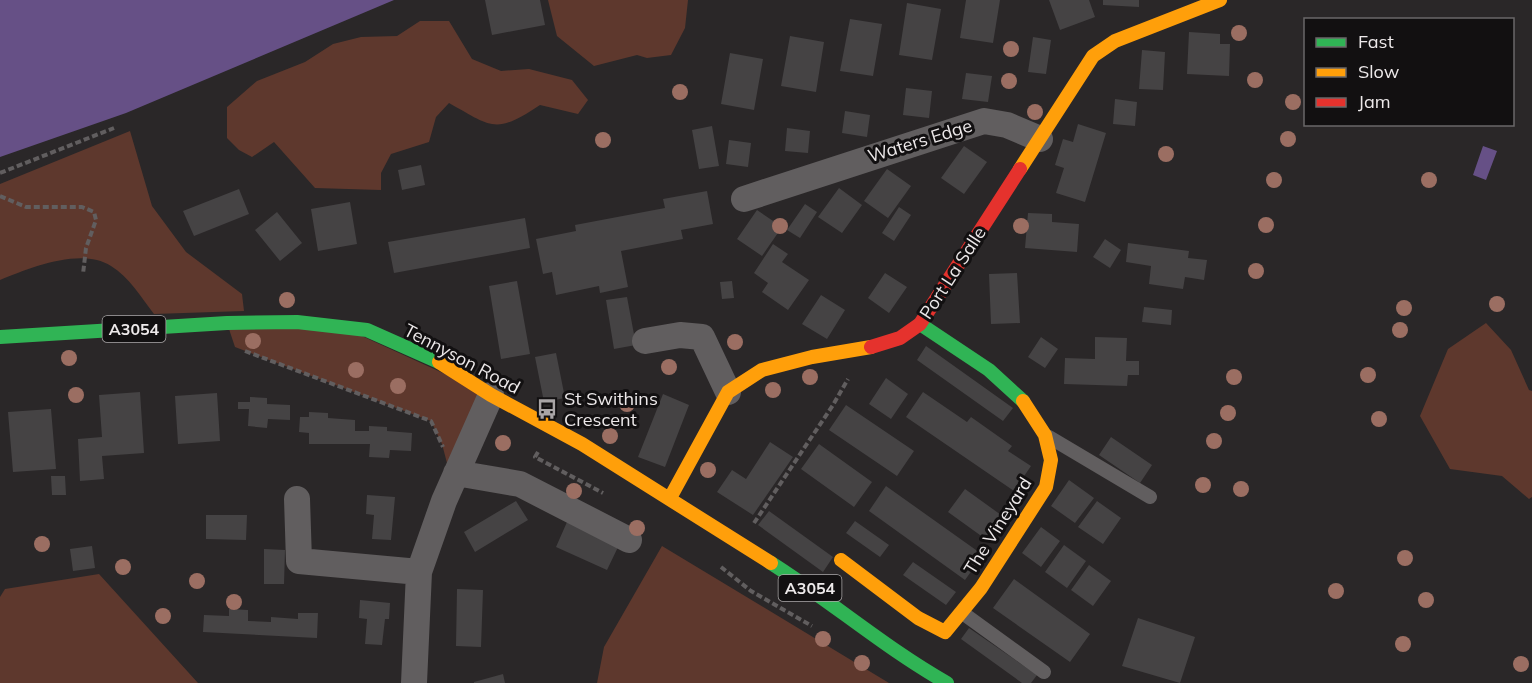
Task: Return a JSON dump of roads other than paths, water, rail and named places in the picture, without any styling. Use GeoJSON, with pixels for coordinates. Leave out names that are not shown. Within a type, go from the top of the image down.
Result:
{"type":"FeatureCollection","features":[{"type":"Feature","properties":{"kind":"street"},"geometry":{"type":"LineString","coordinates":[[1040,139],[1093,56],[1115,41],[1220,0]]}},
{"type":"Feature","properties":{"kind":"street","name":"Waters Edge"},"geometry":{"type":"LineString","coordinates":[[744,199],[984,121],[1007,125],[1040,139]]}},
{"type":"Feature","properties":{"kind":"street","name":"Port La Salle"},"geometry":{"type":"LineString","coordinates":[[670,498],[728,392],[762,370],[812,357],[865,349],[900,338],[920,324],[1040,139]]}},
{"type":"Feature","properties":{"kind":"street","name":"Tennyson Road"},"geometry":{"type":"LineString","coordinates":[[0,337],[226,323],[297,322],[367,330],[439,362],[491,395],[582,444],[670,498]]}},
{"type":"Feature","properties":{"kind":"street","name":"The Vineyard"},"geometry":{"type":"LineString","coordinates":[[841,561],[918,618],[945,632],[964,614],[1046,487],[1050,454],[1041,425],[1020,394],[977,361],[920,324]]}},
{"type":"Feature","properties":{"kind":"street"},"geometry":{"type":"LineString","coordinates":[[645,341],[680,335],[702,337],[728,392]]}},
{"type":"Feature","properties":{"kind":"street"},"geometry":{"type":"LineString","coordinates":[[414,683],[419,572],[454,478],[491,395]]}},
{"type":"Feature","properties":{"kind":"street"},"geometry":{"type":"LineString","coordinates":[[454,478],[520,484],[629,540]]}},
{"type":"Feature","properties":{"kind":"street","name":"A3054"},"geometry":{"type":"LineString","coordinates":[[670,498],[810,588],[913,664],[946,683]]}},
{"type":"Feature","properties":{"kind":"street"},"geometry":{"type":"LineString","coordinates":[[297,499],[299,561],[419,572]]}},
{"type":"Feature","properties":{"kind":"lane"},"geometry":{"type":"LineString","coordinates":[[1044,435],[1150,497]]}},
{"type":"Feature","properties":{"kind":"lane"},"geometry":{"type":"LineString","coordinates":[[964,614],[1044,672]]}},
{"type":"Feature","properties":{"kind":"place","name":"St Swithins Crescent"},"geometry":{"type":"Point","coordinates":[547,409]}}]}
